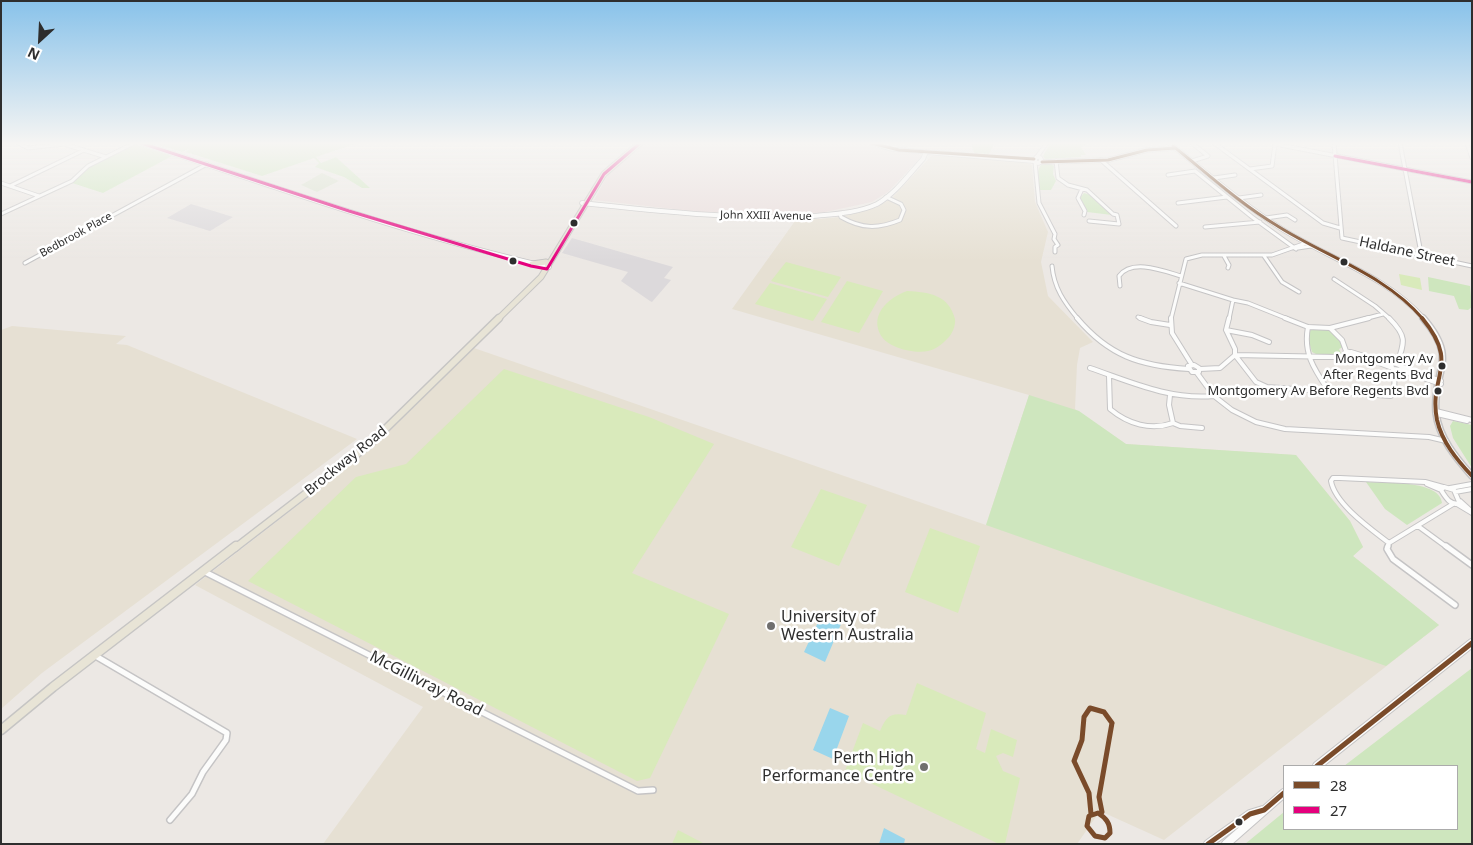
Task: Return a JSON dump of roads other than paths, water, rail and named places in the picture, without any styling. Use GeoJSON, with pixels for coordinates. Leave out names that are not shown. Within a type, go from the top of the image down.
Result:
{"type":"FeatureCollection","features":[{"type":"Feature","properties":{"kind":"main road","name":"Brockway Road"},"geometry":{"type":"LineString","coordinates":[[1,730],[373,437],[525,289],[546,266],[598,182]]}},
{"type":"Feature","properties":{"kind":"main road"},"geometry":{"type":"LineString","coordinates":[[532,264],[546,266]]}},
{"type":"Feature","properties":{"kind":"main road","name":"Brockway Road"},"geometry":{"type":"LineString","coordinates":[[1,724],[67,671],[202,570]]}},
{"type":"Feature","properties":{"kind":"main road"},"geometry":{"type":"LineString","coordinates":[[1318,765],[1472,643]]}},
{"type":"Feature","properties":{"kind":"main road"},"geometry":{"type":"LineString","coordinates":[[1226,844],[1283,794]]}},
{"type":"Feature","properties":{"kind":"main road"},"geometry":{"type":"LineString","coordinates":[[1208,844],[1250,814],[1264,810]]}},
{"type":"Feature","properties":{"kind":"street"},"geometry":{"type":"LineString","coordinates":[[10,186],[17,182]]}},
{"type":"Feature","properties":{"kind":"street"},"geometry":{"type":"LineString","coordinates":[[1,214],[68,182]]}},
{"type":"Feature","properties":{"kind":"street","name":"Bedbrook Place"},"geometry":{"type":"LineString","coordinates":[[24,263],[173,182]]}},
{"type":"Feature","properties":{"kind":"street"},"geometry":{"type":"LineString","coordinates":[[263,182],[349,211],[532,264]]}},
{"type":"Feature","properties":{"kind":"street","name":"John XXIII Avenue"},"geometry":{"type":"LineString","coordinates":[[584,203],[697,215],[791,218],[840,214],[876,204],[900,182]]}},
{"type":"Feature","properties":{"kind":"street"},"geometry":{"type":"LineString","coordinates":[[1036,182],[1039,202],[1055,234],[1054,239],[1058,245],[1055,247],[1055,252]]}},
{"type":"Feature","properties":{"kind":"street"},"geometry":{"type":"LineString","coordinates":[[1064,182],[1087,190],[1113,214],[1117,215],[1119,224],[1089,221]]}},
{"type":"Feature","properties":{"kind":"street"},"geometry":{"type":"LineString","coordinates":[[1126,182],[1176,226]]}},
{"type":"Feature","properties":{"kind":"street"},"geometry":{"type":"LineString","coordinates":[[1210,182],[1297,248]]}},
{"type":"Feature","properties":{"kind":"street"},"geometry":{"type":"LineString","coordinates":[[1220,182],[1266,218],[1393,293],[1421,316],[1435,334],[1443,352],[1444,367],[1437,412],[1444,438],[1472,476]]}},
{"type":"Feature","properties":{"kind":"street"},"geometry":{"type":"LineString","coordinates":[[1268,182],[1323,223],[1340,228]]}},
{"type":"Feature","properties":{"kind":"street"},"geometry":{"type":"LineString","coordinates":[[1336,182],[1342,238]]}},
{"type":"Feature","properties":{"kind":"street"},"geometry":{"type":"LineString","coordinates":[[1408,182],[1421,253],[1424,256]]}},
{"type":"Feature","properties":{"kind":"street"},"geometry":{"type":"LineString","coordinates":[[1,183],[39,196]]}},
{"type":"Feature","properties":{"kind":"street"},"geometry":{"type":"LineString","coordinates":[[1082,189],[1078,198],[1085,211],[1084,215]]}},
{"type":"Feature","properties":{"kind":"street"},"geometry":{"type":"LineString","coordinates":[[1240,198],[1261,195]]}},
{"type":"Feature","properties":{"kind":"street"},"geometry":{"type":"LineString","coordinates":[[1178,203],[1227,196]]}},
{"type":"Feature","properties":{"kind":"street"},"geometry":{"type":"LineString","coordinates":[[840,214],[841,217],[860,227],[879,228],[889,226],[900,220],[904,210],[901,204],[886,197]]}},
{"type":"Feature","properties":{"kind":"street"},"geometry":{"type":"LineString","coordinates":[[1266,218],[1287,215],[1295,220]]}},
{"type":"Feature","properties":{"kind":"street"},"geometry":{"type":"LineString","coordinates":[[1205,227],[1260,222]]}},
{"type":"Feature","properties":{"kind":"street","name":"Haldane Street"},"geometry":{"type":"LineString","coordinates":[[1342,238],[1472,266]]}},
{"type":"Feature","properties":{"kind":"street"},"geometry":{"type":"LineString","coordinates":[[1309,244],[1264,256],[1199,254],[1190,257],[1185,262],[1170,325],[1172,333],[1192,365],[1214,396],[1232,410],[1256,422],[1285,429],[1444,438]]}},
{"type":"Feature","properties":{"kind":"street"},"geometry":{"type":"LineString","coordinates":[[1224,256],[1229,265],[1228,268]]}},
{"type":"Feature","properties":{"kind":"street"},"geometry":{"type":"LineString","coordinates":[[1264,256],[1282,282],[1299,292]]}},
{"type":"Feature","properties":{"kind":"street"},"geometry":{"type":"LineString","coordinates":[[505,257],[546,266]]}},
{"type":"Feature","properties":{"kind":"street"},"geometry":{"type":"LineString","coordinates":[[1052,266],[1059,296],[1095,339],[1125,355],[1148,364],[1198,371],[1220,368],[1235,355],[1344,356],[1346,351],[1342,340],[1330,328]]}},
{"type":"Feature","properties":{"kind":"street"},"geometry":{"type":"LineString","coordinates":[[1120,286],[1118,280],[1121,274],[1134,267],[1149,268],[1181,276]]}},
{"type":"Feature","properties":{"kind":"street"},"geometry":{"type":"LineString","coordinates":[[1334,280],[1362,296],[1398,329],[1403,339],[1397,364]]}},
{"type":"Feature","properties":{"kind":"street"},"geometry":{"type":"LineString","coordinates":[[1179,283],[1248,303],[1308,327],[1330,328],[1383,314]]}},
{"type":"Feature","properties":{"kind":"street"},"geometry":{"type":"LineString","coordinates":[[1233,300],[1226,330],[1235,349],[1235,355],[1254,379],[1264,386],[1391,396],[1394,392],[1395,370],[1390,365]]}},
{"type":"Feature","properties":{"kind":"street"},"geometry":{"type":"LineString","coordinates":[[1138,317],[1151,322],[1170,325]]}},
{"type":"Feature","properties":{"kind":"street"},"geometry":{"type":"LineString","coordinates":[[1308,327],[1306,338],[1311,365],[1328,390]]}},
{"type":"Feature","properties":{"kind":"street"},"geometry":{"type":"LineString","coordinates":[[1226,330],[1252,335],[1269,342]]}},
{"type":"Feature","properties":{"kind":"street"},"geometry":{"type":"LineString","coordinates":[[1346,351],[1390,365],[1397,364]]}},
{"type":"Feature","properties":{"kind":"street"},"geometry":{"type":"LineString","coordinates":[[1397,364],[1402,369],[1441,383]]}},
{"type":"Feature","properties":{"kind":"street"},"geometry":{"type":"LineString","coordinates":[[1189,369],[1188,366],[1192,365]]}},
{"type":"Feature","properties":{"kind":"street"},"geometry":{"type":"LineString","coordinates":[[1090,368],[1109,376],[1170,395],[1201,398],[1214,396]]}},
{"type":"Feature","properties":{"kind":"street"},"geometry":{"type":"LineString","coordinates":[[1395,370],[1402,369]]}},
{"type":"Feature","properties":{"kind":"street"},"geometry":{"type":"LineString","coordinates":[[1109,376],[1110,409],[1120,417],[1130,422],[1166,426],[1173,423],[1180,426],[1202,428]]}},
{"type":"Feature","properties":{"kind":"street"},"geometry":{"type":"LineString","coordinates":[[1170,395],[1169,405],[1173,423]]}},
{"type":"Feature","properties":{"kind":"street"},"geometry":{"type":"LineString","coordinates":[[1437,412],[1472,421]]}},
{"type":"Feature","properties":{"kind":"street"},"geometry":{"type":"LineString","coordinates":[[1390,543],[1354,516],[1332,487],[1331,481],[1333,478],[1420,482],[1442,489],[1472,484]]}},
{"type":"Feature","properties":{"kind":"street"},"geometry":{"type":"LineString","coordinates":[[1450,488],[1455,492],[1457,503]]}},
{"type":"Feature","properties":{"kind":"street"},"geometry":{"type":"LineString","coordinates":[[1442,489],[1447,500],[1444,508]]}},
{"type":"Feature","properties":{"kind":"street"},"geometry":{"type":"LineString","coordinates":[[1455,492],[1472,489]]}},
{"type":"Feature","properties":{"kind":"street"},"geometry":{"type":"LineString","coordinates":[[1447,500],[1457,503],[1472,512]]}},
{"type":"Feature","properties":{"kind":"street"},"geometry":{"type":"LineString","coordinates":[[1455,605],[1393,559],[1387,549],[1390,543],[1444,508],[1457,503]]}},
{"type":"Feature","properties":{"kind":"street"},"geometry":{"type":"LineString","coordinates":[[1418,526],[1472,565]]}},
{"type":"Feature","properties":{"kind":"street","name":"McGillivray Road"},"geometry":{"type":"LineString","coordinates":[[202,570],[638,791],[653,790]]}},
{"type":"Feature","properties":{"kind":"street"},"geometry":{"type":"LineString","coordinates":[[94,655],[227,733],[226,740],[203,772],[192,794],[170,820]]}},
{"type":"Feature","properties":{"kind":"water"},"geometry":{"type":"Polygon","coordinates":[[[821,616],[841,624],[825,662],[804,652],[821,616]]]}},
{"type":"Feature","properties":{"kind":"water"},"geometry":{"type":"Polygon","coordinates":[[[830,708],[849,716],[833,759],[813,750],[830,708]]]}},
{"type":"Feature","properties":{"kind":"water"},"geometry":{"type":"Polygon","coordinates":[[[884,828],[905,839],[904,844],[879,844],[884,828]]]}},
{"type":"Feature","properties":{"kind":"place","name":"Montgomery Av After Regents Bvd"},"geometry":{"type":"Point","coordinates":[1442,366]}},
{"type":"Feature","properties":{"kind":"place","name":"Montgomery Av Before Regents Bvd"},"geometry":{"type":"Point","coordinates":[1438,391]}},
{"type":"Feature","properties":{"kind":"place","name":"University of Western Australia"},"geometry":{"type":"Point","coordinates":[771,626]}},
{"type":"Feature","properties":{"kind":"place","name":"Perth High Performance Centre"},"geometry":{"type":"Point","coordinates":[924,767]}}]}
